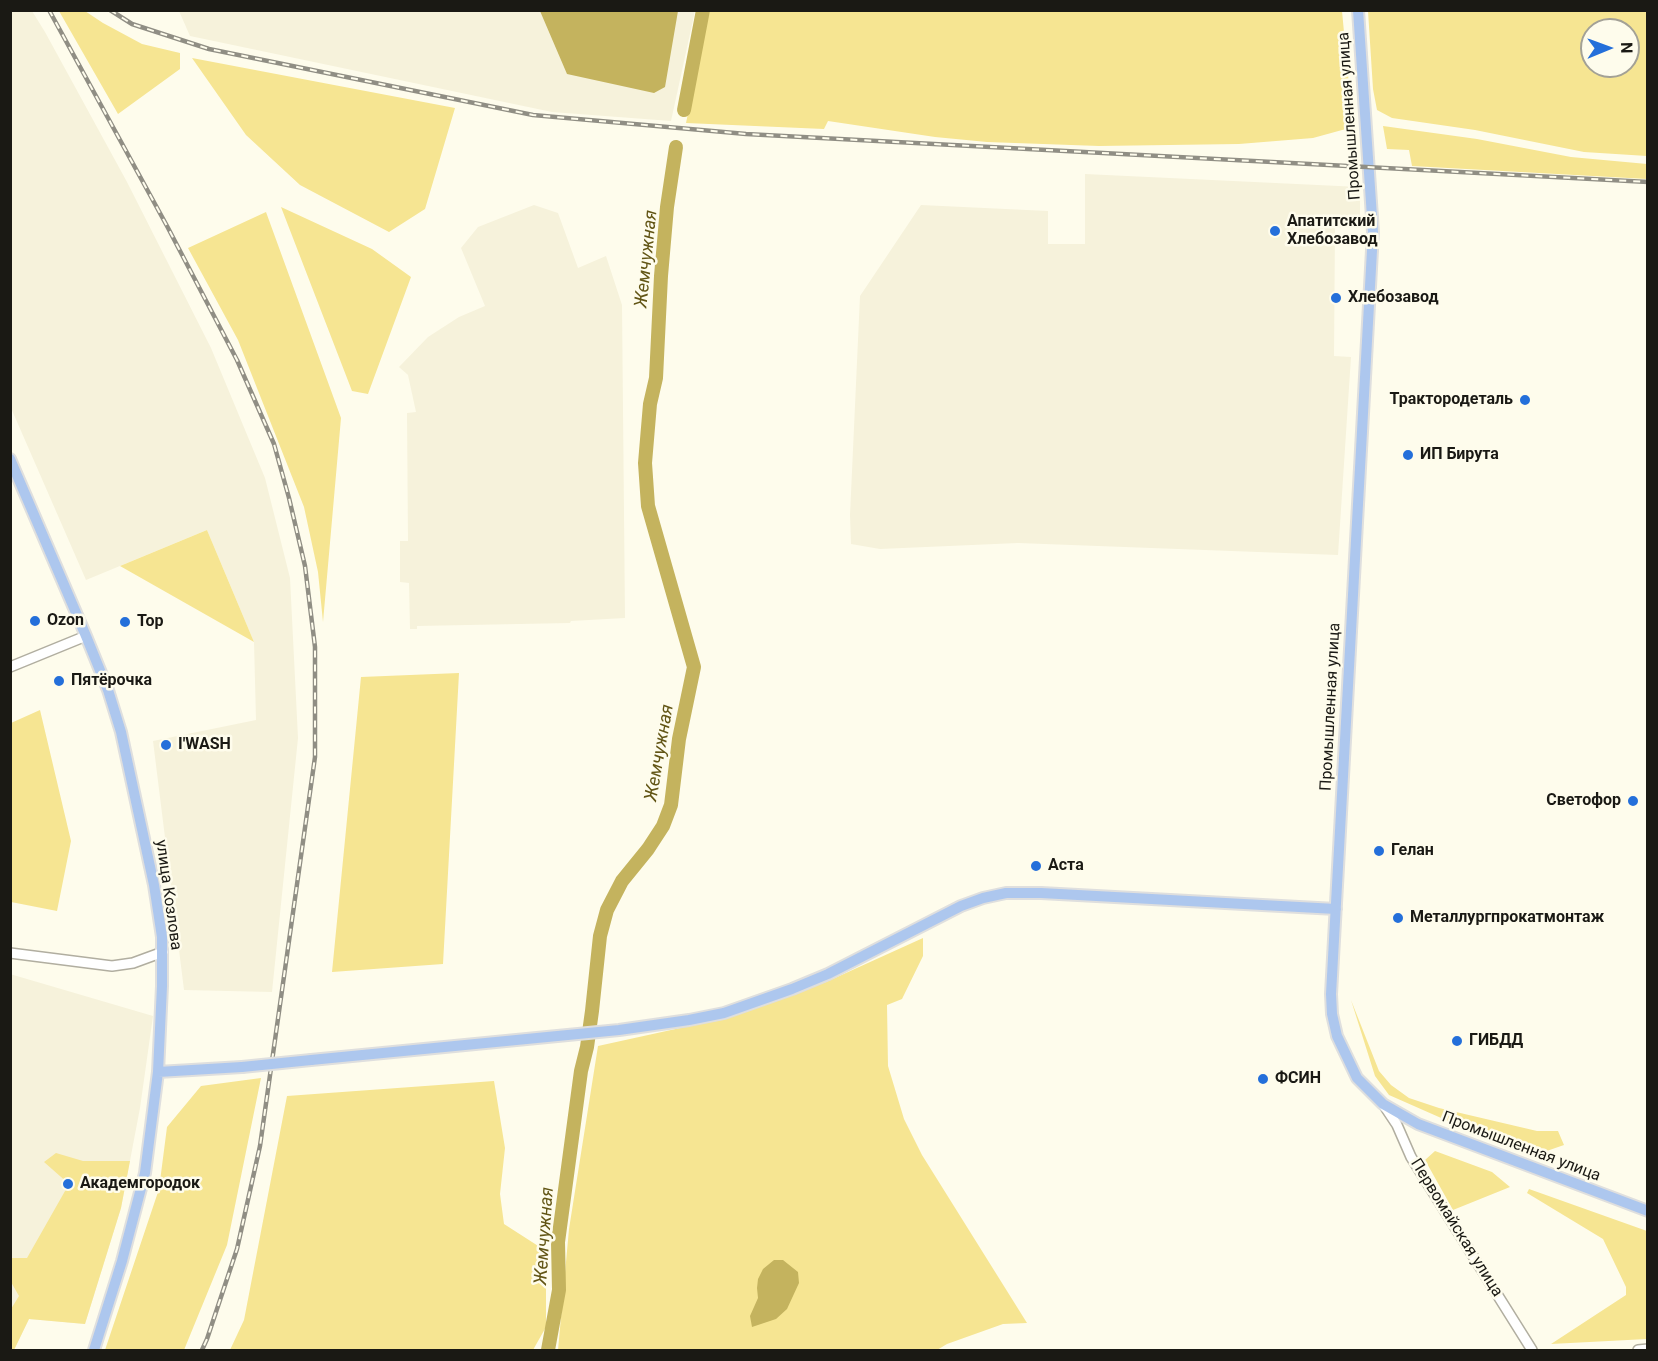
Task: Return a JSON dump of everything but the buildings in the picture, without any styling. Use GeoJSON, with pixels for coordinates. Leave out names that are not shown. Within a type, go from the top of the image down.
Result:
{"type":"FeatureCollection","features":[{"type":"Feature","properties":{"kind":"main road","name":"Промышленная улица"},"geometry":{"type":"LineString","coordinates":[[1358,10],[1373,232],[1331,994],[1336,1036],[1357,1078],[1383,1104],[1419,1124],[1647,1211]]}},
{"type":"Feature","properties":{"kind":"main road","name":"улица Козлова"},"geometry":{"type":"LineString","coordinates":[[10,459],[108,690],[121,732],[154,885],[163,952],[158,1072],[145,1173],[122,1261],[94,1350]]}},
{"type":"Feature","properties":{"kind":"main road"},"geometry":{"type":"LineString","coordinates":[[158,1072],[242,1067],[619,1030],[724,1013],[828,974],[961,906],[1006,893],[1023,892],[1335,909]]}},
{"type":"Feature","properties":{"kind":"street"},"geometry":{"type":"LineString","coordinates":[[10,667],[86,636]]}},
{"type":"Feature","properties":{"kind":"street"},"geometry":{"type":"LineString","coordinates":[[10,953],[112,966],[139,962],[163,952]]}},
{"type":"Feature","properties":{"kind":"street","name":"Первомайская улица"},"geometry":{"type":"LineString","coordinates":[[1383,1104],[1397,1125],[1411,1157],[1532,1350]]}},
{"type":"Feature","properties":{"kind":"street"},"geometry":{"type":"LineString","coordinates":[[1638,1350],[1647,1349]]}},
{"type":"Feature","properties":{"kind":"shaded area"},"geometry":{"type":"Polygon","coordinates":[[[10,11],[32,11],[127,182],[211,348],[265,478],[290,578],[298,738],[272,992],[184,990],[153,741],[256,720],[254,642],[207,530],[86,580],[11,408],[10,11]]]}},
{"type":"Feature","properties":{"kind":"shaded area"},"geometry":{"type":"Polygon","coordinates":[[[59,11],[85,11],[142,44],[180,53],[180,69],[118,114],[59,11]]]}},
{"type":"Feature","properties":{"kind":"shaded area"},"geometry":{"type":"Polygon","coordinates":[[[179,11],[695,11],[671,121],[552,112],[190,36],[179,11]]]}},
{"type":"Feature","properties":{"kind":"shaded area"},"geometry":{"type":"Polygon","coordinates":[[[540,11],[678,11],[665,87],[654,93],[567,74],[540,11]]]}},
{"type":"Feature","properties":{"kind":"shaded area"},"geometry":{"type":"Polygon","coordinates":[[[709,11],[1342,11],[1353,127],[1313,138],[1239,144],[1099,146],[987,142],[935,137],[828,121],[824,129],[686,123],[709,11]]]}},
{"type":"Feature","properties":{"kind":"shaded area"},"geometry":{"type":"Polygon","coordinates":[[[1368,11],[1647,11],[1647,156],[1584,152],[1475,130],[1392,118],[1377,110],[1373,89],[1368,11]]]}},
{"type":"Feature","properties":{"kind":"shaded area"},"geometry":{"type":"Polygon","coordinates":[[[192,58],[455,108],[425,209],[389,232],[300,185],[246,135],[192,58]]]}},
{"type":"Feature","properties":{"kind":"shaded area"},"geometry":{"type":"Polygon","coordinates":[[[1383,126],[1477,139],[1571,157],[1647,164],[1647,179],[1412,166],[1409,150],[1387,149],[1383,126]]]}},
{"type":"Feature","properties":{"kind":"shaded area"},"geometry":{"type":"Polygon","coordinates":[[[1085,174],[1360,187],[1360,228],[1335,228],[1334,356],[1351,357],[1338,555],[1018,543],[880,549],[851,544],[850,515],[860,296],[921,205],[1048,211],[1048,244],[1085,244],[1085,174]]]}},
{"type":"Feature","properties":{"kind":"shaded area"},"geometry":{"type":"Polygon","coordinates":[[[534,205],[558,213],[578,268],[606,256],[622,305],[625,618],[571,621],[570,623],[417,626],[417,629],[410,629],[409,583],[400,582],[400,541],[408,541],[407,413],[416,412],[408,375],[399,367],[428,337],[459,317],[485,306],[461,248],[478,227],[534,205]]]}},
{"type":"Feature","properties":{"kind":"shaded area"},"geometry":{"type":"Polygon","coordinates":[[[281,207],[372,249],[411,277],[368,394],[352,391],[281,207]]]}},
{"type":"Feature","properties":{"kind":"shaded area"},"geometry":{"type":"Polygon","coordinates":[[[266,212],[341,418],[323,622],[318,572],[304,507],[238,340],[188,248],[266,212]]]}},
{"type":"Feature","properties":{"kind":"shaded area"},"geometry":{"type":"Polygon","coordinates":[[[207,530],[254,642],[120,566],[207,530]]]}},
{"type":"Feature","properties":{"kind":"shaded area"},"geometry":{"type":"Polygon","coordinates":[[[459,673],[443,964],[332,972],[361,677],[459,673]]]}},
{"type":"Feature","properties":{"kind":"shaded area"},"geometry":{"type":"Polygon","coordinates":[[[40,710],[71,841],[57,911],[11,902],[11,723],[40,710]]]}},
{"type":"Feature","properties":{"kind":"shaded area"},"geometry":{"type":"Polygon","coordinates":[[[923,938],[923,956],[902,999],[887,1005],[888,1066],[904,1119],[922,1155],[1027,1323],[1003,1324],[947,1344],[937,1350],[558,1350],[569,1229],[598,1046],[712,1021],[826,982],[923,938]]]}},
{"type":"Feature","properties":{"kind":"shaded area","name":"Академгородок"},"geometry":{"type":"Polygon","coordinates":[[[10,974],[153,1016],[140,1108],[121,1208],[85,1324],[29,1319],[14,1350],[10,1350],[10,974]]]}},
{"type":"Feature","properties":{"kind":"shaded area"},"geometry":{"type":"Polygon","coordinates":[[[1351,1000],[1379,1071],[1391,1085],[1409,1098],[1439,1108],[1537,1131],[1558,1131],[1564,1145],[1538,1154],[1457,1125],[1389,1095],[1375,1076],[1351,1000]]]}},
{"type":"Feature","properties":{"kind":"shaded area"},"geometry":{"type":"Polygon","coordinates":[[[261,1078],[227,1245],[184,1350],[105,1350],[159,1189],[167,1127],[201,1086],[261,1078]]]}},
{"type":"Feature","properties":{"kind":"shaded area"},"geometry":{"type":"Polygon","coordinates":[[[494,1081],[505,1148],[500,1194],[504,1224],[546,1251],[546,1327],[533,1350],[230,1350],[244,1320],[287,1096],[494,1081]]]}},
{"type":"Feature","properties":{"kind":"shaded area"},"geometry":{"type":"Polygon","coordinates":[[[1435,1151],[1492,1172],[1510,1187],[1453,1210],[1425,1160],[1435,1151]]]}},
{"type":"Feature","properties":{"kind":"shaded area"},"geometry":{"type":"Polygon","coordinates":[[[56,1153],[83,1161],[130,1161],[121,1208],[85,1324],[29,1319],[14,1350],[11,1350],[11,1309],[19,1296],[11,1282],[11,1258],[27,1258],[69,1184],[44,1162],[56,1153]]]}},
{"type":"Feature","properties":{"kind":"shaded area"},"geometry":{"type":"Polygon","coordinates":[[[1529,1189],[1647,1231],[1647,1339],[1551,1344],[1626,1295],[1626,1287],[1603,1239],[1527,1193],[1529,1189]]]}},
{"type":"Feature","properties":{"kind":"shaded area"},"geometry":{"type":"Polygon","coordinates":[[[774,1260],[783,1260],[798,1272],[799,1283],[787,1309],[776,1319],[752,1327],[750,1316],[758,1298],[758,1279],[763,1269],[774,1260]]]}},
{"type":"Feature","properties":{"kind":"waterway","name":"Жемчужная"},"geometry":{"type":"LineString","coordinates":[[684,110],[703,10]]}},
{"type":"Feature","properties":{"kind":"waterway","name":"Жемчужная"},"geometry":{"type":"LineString","coordinates":[[548,1350],[559,1290],[558,1242],[581,1071],[592,1011],[600,936],[607,910],[622,881],[663,826],[671,805],[679,739],[694,667],[648,506],[645,463],[650,404],[656,378],[667,207],[676,147]]}},
{"type":"Feature","properties":{"kind":"railway"},"geometry":{"type":"LineString","coordinates":[[49,10],[237,360],[274,444],[305,566],[315,647],[315,757],[260,1146],[237,1249],[202,1350]]}},
{"type":"Feature","properties":{"kind":"railway"},"geometry":{"type":"LineString","coordinates":[[110,10],[132,24],[209,49],[533,115],[746,134],[1648,182]]}},
{"type":"Feature","properties":{"kind":"place","name":"Апатитский Хлебозавод"},"geometry":{"type":"Point","coordinates":[1275,231]}},
{"type":"Feature","properties":{"kind":"place","name":"Хлебозавод"},"geometry":{"type":"Point","coordinates":[1336,298]}},
{"type":"Feature","properties":{"kind":"place","name":"Трактородеталь"},"geometry":{"type":"Point","coordinates":[1525,400]}},
{"type":"Feature","properties":{"kind":"place","name":"ИП Бирута"},"geometry":{"type":"Point","coordinates":[1408,455]}},
{"type":"Feature","properties":{"kind":"place","name":"Ozon"},"geometry":{"type":"Point","coordinates":[35,621]}},
{"type":"Feature","properties":{"kind":"place","name":"Тор"},"geometry":{"type":"Point","coordinates":[125,622]}},
{"type":"Feature","properties":{"kind":"place","name":"Пятёрочка"},"geometry":{"type":"Point","coordinates":[59,681]}},
{"type":"Feature","properties":{"kind":"place","name":"I'WASH"},"geometry":{"type":"Point","coordinates":[166,745]}},
{"type":"Feature","properties":{"kind":"place","name":"Светофор"},"geometry":{"type":"Point","coordinates":[1633,801]}},
{"type":"Feature","properties":{"kind":"place","name":"Гелан"},"geometry":{"type":"Point","coordinates":[1379,851]}},
{"type":"Feature","properties":{"kind":"place","name":"Аста"},"geometry":{"type":"Point","coordinates":[1036,866]}},
{"type":"Feature","properties":{"kind":"place","name":"Металлургпрокатмонтаж"},"geometry":{"type":"Point","coordinates":[1398,918]}},
{"type":"Feature","properties":{"kind":"place","name":"ГИБДД"},"geometry":{"type":"Point","coordinates":[1457,1041]}},
{"type":"Feature","properties":{"kind":"place","name":"ФСИН"},"geometry":{"type":"Point","coordinates":[1263,1079]}},
{"type":"Feature","properties":{"kind":"place","name":"Академгородок"},"geometry":{"type":"Point","coordinates":[68,1184]}}]}
